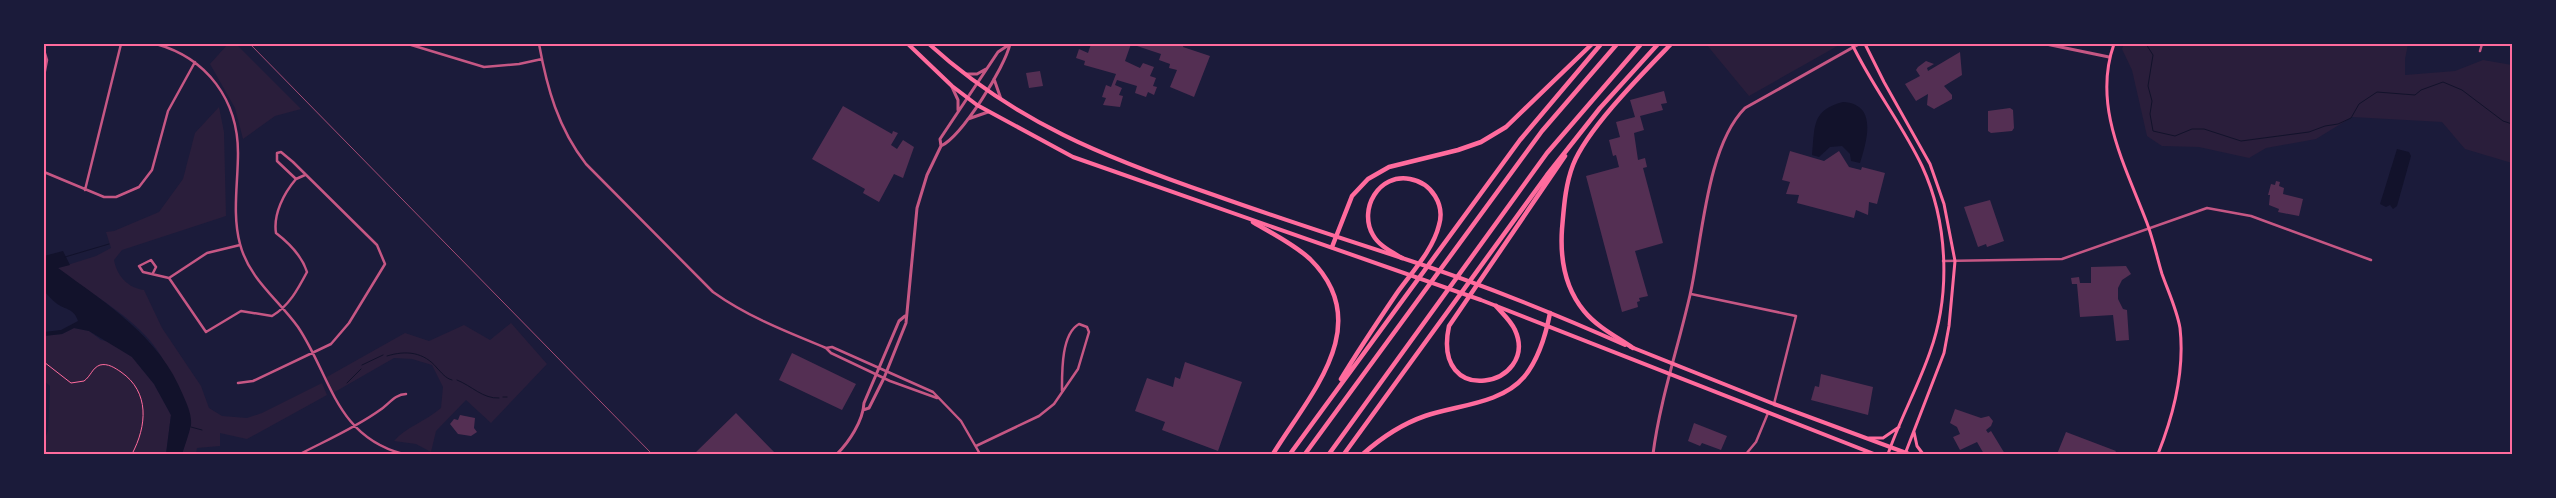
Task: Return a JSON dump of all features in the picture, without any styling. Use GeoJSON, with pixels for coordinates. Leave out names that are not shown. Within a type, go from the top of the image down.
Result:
{"type":"FeatureCollection","features":[{"type":"Feature","properties":{"kind":"highway"},"geometry":{"type":"LineString","coordinates":[[1332,247],[1352,196],[1368,178],[1389,167],[1466,148],[1481,142],[1506,127],[1592,44]]}},
{"type":"Feature","properties":{"kind":"highway"},"geometry":{"type":"LineString","coordinates":[[1290,454],[1520,140],[1601,44]]}},
{"type":"Feature","properties":{"kind":"highway"},"geometry":{"type":"LineString","coordinates":[[1304,454],[1542,131],[1617,44]]}},
{"type":"Feature","properties":{"kind":"highway"},"geometry":{"type":"LineString","coordinates":[[1329,454],[1475,249],[1547,152],[1641,44]]}},
{"type":"Feature","properties":{"kind":"highway"},"geometry":{"type":"LineString","coordinates":[[1344,454],[1546,175],[1584,127],[1658,44]]}},
{"type":"Feature","properties":{"kind":"highway"},"geometry":{"type":"LineString","coordinates":[[1633,348],[1585,312],[1571,290],[1563,264],[1561,245],[1565,198],[1574,163],[1585,144],[1611,110],[1671,44]]}},
{"type":"Feature","properties":{"kind":"highway"},"geometry":{"type":"LineString","coordinates":[[1496,306],[1515,330],[1518,342],[1517,356],[1510,368],[1499,378],[1488,381],[1473,381],[1456,371],[1447,358],[1446,341],[1449,326],[1584,127]]}},
{"type":"Feature","properties":{"kind":"highway"},"geometry":{"type":"LineString","coordinates":[[1320,412],[1371,330],[1434,239],[1440,224],[1441,207],[1434,194],[1424,185],[1410,179],[1393,180],[1380,187],[1372,198],[1368,212],[1369,225],[1374,236],[1384,247],[1402,258]]}},
{"type":"Feature","properties":{"kind":"highway"},"geometry":{"type":"LineString","coordinates":[[1253,222],[1300,251],[1314,264],[1333,294],[1338,316],[1336,344],[1328,367],[1273,454]]}},
{"type":"Feature","properties":{"kind":"highway"},"geometry":{"type":"LineString","coordinates":[[1363,454],[1383,438],[1411,422],[1490,399],[1509,390],[1529,370],[1547,326],[1550,313]]}},
{"type":"Feature","properties":{"kind":"main road"},"geometry":{"type":"LineString","coordinates":[[908,44],[966,98],[988,112],[1073,157],[1253,222],[1332,247],[1481,300],[1874,454]]}},
{"type":"Feature","properties":{"kind":"main road"},"geometry":{"type":"LineString","coordinates":[[929,44],[976,84],[1002,102],[1060,135],[1117,160],[1488,289],[1663,361],[1907,454],[1944,353],[1949,326],[1955,261],[1944,204],[1930,164],[1865,44]]}},
{"type":"Feature","properties":{"kind":"main road"},"geometry":{"type":"LineString","coordinates":[[2114,44],[2109,57],[2108,115],[2133,193],[2148,228],[2180,327],[2181,350],[2177,400],[2158,454]]}},
{"type":"Feature","properties":{"kind":"main road"},"geometry":{"type":"LineString","coordinates":[[1853,45],[1922,168],[1942,234],[1944,261],[1939,318],[1931,350],[1888,454]]}},
{"type":"Feature","properties":{"kind":"main road"},"geometry":{"type":"LineString","coordinates":[[1858,436],[1883,438],[1899,427]]}},
{"type":"Feature","properties":{"kind":"main road"},"geometry":{"type":"LineString","coordinates":[[1914,431],[1917,446],[1923,454]]}},
{"type":"Feature","properties":{"kind":"main road"},"geometry":{"type":"LineString","coordinates":[[1861,450],[1866,454]]}},
{"type":"Feature","properties":{"kind":"street"},"geometry":{"type":"LineString","coordinates":[[85,190],[121,44]]}},
{"type":"Feature","properties":{"kind":"street"},"geometry":{"type":"LineString","coordinates":[[156,44],[180,53],[195,62],[205,70],[222,90],[236,127],[238,154],[236,213],[240,245],[256,277],[299,330],[334,400],[354,426],[392,453],[403,454]]}},
{"type":"Feature","properties":{"kind":"street"},"geometry":{"type":"LineString","coordinates":[[408,44],[484,67],[519,64],[542,59]]}},
{"type":"Feature","properties":{"kind":"street"},"geometry":{"type":"LineString","coordinates":[[539,44],[549,92],[561,125],[586,164],[713,292],[735,308],[826,348],[832,353],[884,378],[937,398]]}},
{"type":"Feature","properties":{"kind":"street"},"geometry":{"type":"LineString","coordinates":[[863,410],[868,408],[884,378],[906,323],[905,316],[911,286],[917,208],[927,175],[942,146],[949,142],[967,119],[1007,58],[1010,44],[998,52],[958,110],[940,139],[942,146]]}},
{"type":"Feature","properties":{"kind":"street"},"geometry":{"type":"LineString","coordinates":[[1653,454],[1656,430],[1691,294],[1713,174],[1726,134],[1737,116],[1761,98],[1853,45],[1859,44]]}},
{"type":"Feature","properties":{"kind":"street"},"geometry":{"type":"LineString","coordinates":[[2046,44],[2109,57]]}},
{"type":"Feature","properties":{"kind":"street"},"geometry":{"type":"LineString","coordinates":[[2480,51],[2482,44]]}},
{"type":"Feature","properties":{"kind":"street"},"geometry":{"type":"LineString","coordinates":[[44,50],[47,60],[44,76]]}},
{"type":"Feature","properties":{"kind":"street"},"geometry":{"type":"LineString","coordinates":[[44,172],[104,197],[116,197],[139,187],[152,170],[168,111],[195,62]]}},
{"type":"Feature","properties":{"kind":"street"},"geometry":{"type":"LineString","coordinates":[[962,72],[970,75],[986,69]]}},
{"type":"Feature","properties":{"kind":"street"},"geometry":{"type":"LineString","coordinates":[[994,78],[1002,102]]}},
{"type":"Feature","properties":{"kind":"street"},"geometry":{"type":"LineString","coordinates":[[952,86],[958,100],[958,110]]}},
{"type":"Feature","properties":{"kind":"street"},"geometry":{"type":"LineString","coordinates":[[967,119],[988,112]]}},
{"type":"Feature","properties":{"kind":"street"},"geometry":{"type":"LineString","coordinates":[[238,384],[253,381],[336,339],[385,264],[377,245],[285,154],[277,153],[277,160],[296,179]]}},
{"type":"Feature","properties":{"kind":"street"},"geometry":{"type":"LineString","coordinates":[[153,273],[156,267],[151,260],[139,266],[143,272],[169,278],[206,332],[241,311],[272,316],[297,291],[308,272],[304,262],[286,241],[276,233],[275,225],[279,208],[289,187],[304,174]]}},
{"type":"Feature","properties":{"kind":"street"},"geometry":{"type":"LineString","coordinates":[[1944,261],[2062,259],[2207,208],[2251,216],[2371,260]]}},
{"type":"Feature","properties":{"kind":"street"},"geometry":{"type":"LineString","coordinates":[[169,278],[207,253],[240,245]]}},
{"type":"Feature","properties":{"kind":"street"},"geometry":{"type":"LineString","coordinates":[[1691,294],[1796,316],[1774,404]]}},
{"type":"Feature","properties":{"kind":"street"},"geometry":{"type":"LineString","coordinates":[[837,454],[847,443],[863,410],[899,321],[905,316]]}},
{"type":"Feature","properties":{"kind":"street"},"geometry":{"type":"LineString","coordinates":[[976,446],[1039,416],[1054,404],[1062,391],[1067,388],[1078,369],[1090,332],[1087,327],[1079,324],[1070,334],[1062,360],[1062,391]]}},
{"type":"Feature","properties":{"kind":"street"},"geometry":{"type":"LineString","coordinates":[[826,348],[832,347],[929,390],[962,421],[980,454]]}},
{"type":"Feature","properties":{"kind":"street"},"geometry":{"type":"LineString","coordinates":[[300,454],[381,410],[399,394],[406,394]]}},
{"type":"Feature","properties":{"kind":"street"},"geometry":{"type":"LineString","coordinates":[[1746,454],[1756,442],[1768,413]]}},
{"type":"Feature","properties":{"kind":"path"},"geometry":{"type":"LineString","coordinates":[[44,362],[71,383],[84,381],[93,369],[102,365],[115,368],[135,383],[142,398],[144,418],[142,435],[132,454]]}},
{"type":"Feature","properties":{"kind":"shaded area"},"geometry":{"type":"Polygon","coordinates":[[[228,44],[236,44],[301,109],[275,116],[243,139],[235,108],[210,64],[228,44]]]}},
{"type":"Feature","properties":{"kind":"shaded area"},"geometry":{"type":"Polygon","coordinates":[[[1706,44],[1841,44],[1749,96],[1706,44]]]}},
{"type":"Feature","properties":{"kind":"shaded area"},"geometry":{"type":"Polygon","coordinates":[[[2124,44],[2408,44],[2405,59],[2405,75],[2455,71],[2483,60],[2512,65],[2512,163],[2465,149],[2442,122],[2352,117],[2316,139],[2266,148],[2249,158],[2199,147],[2162,146],[2147,136],[2132,70],[2122,49],[2124,44]]]}},
{"type":"Feature","properties":{"kind":"shaded area"},"geometry":{"type":"Polygon","coordinates":[[[1843,102],[1854,104],[1866,116],[1867,134],[1860,163],[1851,161],[1850,154],[1842,146],[1830,147],[1819,157],[1812,155],[1815,128],[1820,115],[1833,105],[1843,102]]]}},
{"type":"Feature","properties":{"kind":"shaded area"},"geometry":{"type":"Polygon","coordinates":[[[219,107],[224,132],[226,216],[122,250],[114,260],[115,266],[128,284],[144,290],[162,328],[201,386],[209,408],[222,416],[247,418],[262,413],[322,383],[327,395],[247,439],[220,433],[220,446],[197,448],[196,454],[182,454],[191,424],[161,356],[141,330],[58,268],[96,256],[111,248],[106,232],[114,231],[159,212],[183,179],[195,133],[219,107]]]}},
{"type":"Feature","properties":{"kind":"shaded area"},"geometry":{"type":"Polygon","coordinates":[[[2397,149],[2409,152],[2411,156],[2397,206],[2393,209],[2390,205],[2386,207],[2380,204],[2397,149]]]}},
{"type":"Feature","properties":{"kind":"shaded area"},"geometry":{"type":"Polygon","coordinates":[[[63,251],[70,265],[58,268],[95,294],[130,323],[161,356],[173,374],[191,417],[191,425],[182,454],[166,454],[171,415],[154,384],[132,357],[89,331],[74,328],[62,334],[44,336],[44,332],[61,330],[78,321],[72,311],[56,303],[44,291],[44,256],[63,251]]]}},
{"type":"Feature","properties":{"kind":"shaded area"},"geometry":{"type":"Polygon","coordinates":[[[511,323],[547,364],[491,423],[466,400],[436,431],[431,452],[416,444],[394,441],[404,432],[441,408],[443,387],[432,365],[412,359],[394,358],[333,393],[325,378],[405,333],[429,341],[464,325],[490,340],[511,323]]]}},
{"type":"Feature","properties":{"kind":"shaded area"},"geometry":{"type":"Polygon","coordinates":[[[74,328],[89,331],[132,357],[154,384],[171,415],[166,454],[44,454],[44,441],[48,431],[50,386],[44,381],[44,336],[62,334],[74,328]]]}},
{"type":"Feature","properties":{"kind":"building"},"geometry":{"type":"Polygon","coordinates":[[[1091,44],[1131,44],[1125,61],[1140,68],[1143,63],[1154,67],[1150,76],[1156,78],[1153,86],[1157,87],[1154,95],[1148,92],[1146,97],[1135,93],[1137,86],[1117,80],[1115,85],[1122,88],[1119,95],[1123,96],[1120,107],[1103,105],[1106,98],[1102,97],[1106,85],[1111,87],[1116,74],[1084,65],[1085,61],[1076,58],[1079,49],[1088,53],[1091,44]]]}},
{"type":"Feature","properties":{"kind":"building"},"geometry":{"type":"Polygon","coordinates":[[[1131,44],[1184,44],[1183,47],[1210,56],[1194,97],[1170,87],[1177,70],[1169,68],[1170,64],[1159,60],[1161,54],[1131,44]]]}},
{"type":"Feature","properties":{"kind":"building"},"geometry":{"type":"Polygon","coordinates":[[[1960,52],[1962,75],[1944,86],[1952,95],[1952,99],[1934,109],[1927,105],[1928,94],[1916,101],[1905,84],[1920,76],[1916,70],[1918,67],[1926,61],[1934,64],[1927,68],[1928,71],[1960,52]]]}},
{"type":"Feature","properties":{"kind":"building"},"geometry":{"type":"Polygon","coordinates":[[[1040,71],[1043,86],[1029,88],[1026,73],[1040,71]]]}},
{"type":"Feature","properties":{"kind":"building"},"geometry":{"type":"Polygon","coordinates":[[[1664,91],[1667,103],[1661,104],[1663,110],[1640,116],[1644,130],[1634,133],[1638,160],[1645,158],[1647,167],[1643,168],[1663,243],[1635,251],[1648,296],[1639,298],[1640,301],[1637,302],[1638,307],[1622,312],[1586,176],[1619,167],[1616,155],[1613,156],[1609,140],[1620,137],[1616,122],[1635,117],[1630,100],[1664,91]]]}},
{"type":"Feature","properties":{"kind":"building"},"geometry":{"type":"Polygon","coordinates":[[[843,106],[892,134],[893,131],[898,133],[891,145],[897,149],[903,140],[914,147],[903,178],[894,174],[879,202],[863,193],[865,189],[812,159],[843,106]]]}},
{"type":"Feature","properties":{"kind":"building"},"geometry":{"type":"Polygon","coordinates":[[[2010,108],[2013,110],[2014,128],[2012,131],[1991,133],[1988,131],[1988,111],[2010,108]]]}},
{"type":"Feature","properties":{"kind":"building"},"geometry":{"type":"Polygon","coordinates":[[[1790,151],[1824,161],[1839,151],[1849,167],[1861,170],[1862,167],[1885,173],[1877,204],[1869,202],[1868,215],[1856,210],[1854,218],[1797,203],[1799,195],[1786,194],[1790,182],[1782,180],[1790,151]]]}},
{"type":"Feature","properties":{"kind":"building"},"geometry":{"type":"Polygon","coordinates":[[[2276,181],[2280,182],[2279,186],[2284,188],[2283,194],[2303,199],[2299,216],[2278,212],[2279,209],[2269,205],[2270,195],[2268,195],[2271,184],[2275,185],[2276,181]]]}},
{"type":"Feature","properties":{"kind":"building"},"geometry":{"type":"Polygon","coordinates":[[[1990,200],[2004,241],[1987,247],[1986,244],[1978,247],[1964,207],[1990,200]]]}},
{"type":"Feature","properties":{"kind":"building"},"geometry":{"type":"Polygon","coordinates":[[[2126,266],[2131,274],[2122,280],[2118,288],[2118,299],[2123,309],[2127,310],[2129,340],[2116,341],[2113,315],[2080,317],[2077,284],[2072,284],[2071,278],[2079,277],[2080,283],[2091,283],[2091,267],[2126,266]]]}},
{"type":"Feature","properties":{"kind":"building"},"geometry":{"type":"Polygon","coordinates":[[[792,353],[856,384],[842,410],[779,380],[792,353]]]}},
{"type":"Feature","properties":{"kind":"building"},"geometry":{"type":"Polygon","coordinates":[[[1185,362],[1242,382],[1218,451],[1162,430],[1165,422],[1135,411],[1147,378],[1173,387],[1175,377],[1180,379],[1185,362]]]}},
{"type":"Feature","properties":{"kind":"building"},"geometry":{"type":"Polygon","coordinates":[[[1821,374],[1873,387],[1868,415],[1811,400],[1815,386],[1819,387],[1821,374]]]}},
{"type":"Feature","properties":{"kind":"building"},"geometry":{"type":"Polygon","coordinates":[[[1955,409],[1981,418],[1989,416],[1993,421],[1986,430],[1988,433],[1991,431],[2005,454],[1984,454],[1977,442],[1960,450],[1953,437],[1960,434],[1957,427],[1950,423],[1955,409]]]}},
{"type":"Feature","properties":{"kind":"building"},"geometry":{"type":"Polygon","coordinates":[[[736,413],[776,454],[694,454],[736,413]]]}},
{"type":"Feature","properties":{"kind":"building"},"geometry":{"type":"Polygon","coordinates":[[[460,415],[475,418],[474,428],[477,432],[471,436],[458,434],[450,424],[454,419],[458,420],[460,415]]]}},
{"type":"Feature","properties":{"kind":"building"},"geometry":{"type":"Polygon","coordinates":[[[1694,423],[1727,436],[1721,450],[1702,443],[1700,446],[1688,441],[1694,423]]]}},
{"type":"Feature","properties":{"kind":"building"},"geometry":{"type":"Polygon","coordinates":[[[2066,432],[2116,451],[2114,454],[2057,454],[2066,432]]]}},
{"type":"Feature","properties":{"kind":"waterway"},"geometry":{"type":"LineString","coordinates":[[2146,44],[2153,55],[2148,86],[2152,101],[2150,114],[2153,131],[2175,136],[2192,129],[2204,129],[2241,141],[2309,132],[2325,126],[2338,124],[2351,118],[2359,104],[2377,92],[2415,95],[2421,90],[2443,82],[2462,90],[2503,121],[2512,124]]}},
{"type":"Feature","properties":{"kind":"waterway"},"geometry":{"type":"LineString","coordinates":[[65,257],[109,244]]}},
{"type":"Feature","properties":{"kind":"waterway"},"geometry":{"type":"LineString","coordinates":[[387,356],[401,353],[420,356],[432,363],[445,377],[452,380]]}},
{"type":"Feature","properties":{"kind":"waterway"},"geometry":{"type":"LineString","coordinates":[[362,365],[383,355]]}},
{"type":"Feature","properties":{"kind":"waterway"},"geometry":{"type":"LineString","coordinates":[[347,383],[361,369]]}},
{"type":"Feature","properties":{"kind":"waterway"},"geometry":{"type":"LineString","coordinates":[[457,380],[483,394],[499,398]]}},
{"type":"Feature","properties":{"kind":"waterway"},"geometry":{"type":"LineString","coordinates":[[191,427],[202,430]]}},
{"type":"Feature","properties":{"kind":"railway"},"geometry":{"type":"LineString","coordinates":[[250,44],[652,454]]}}]}
